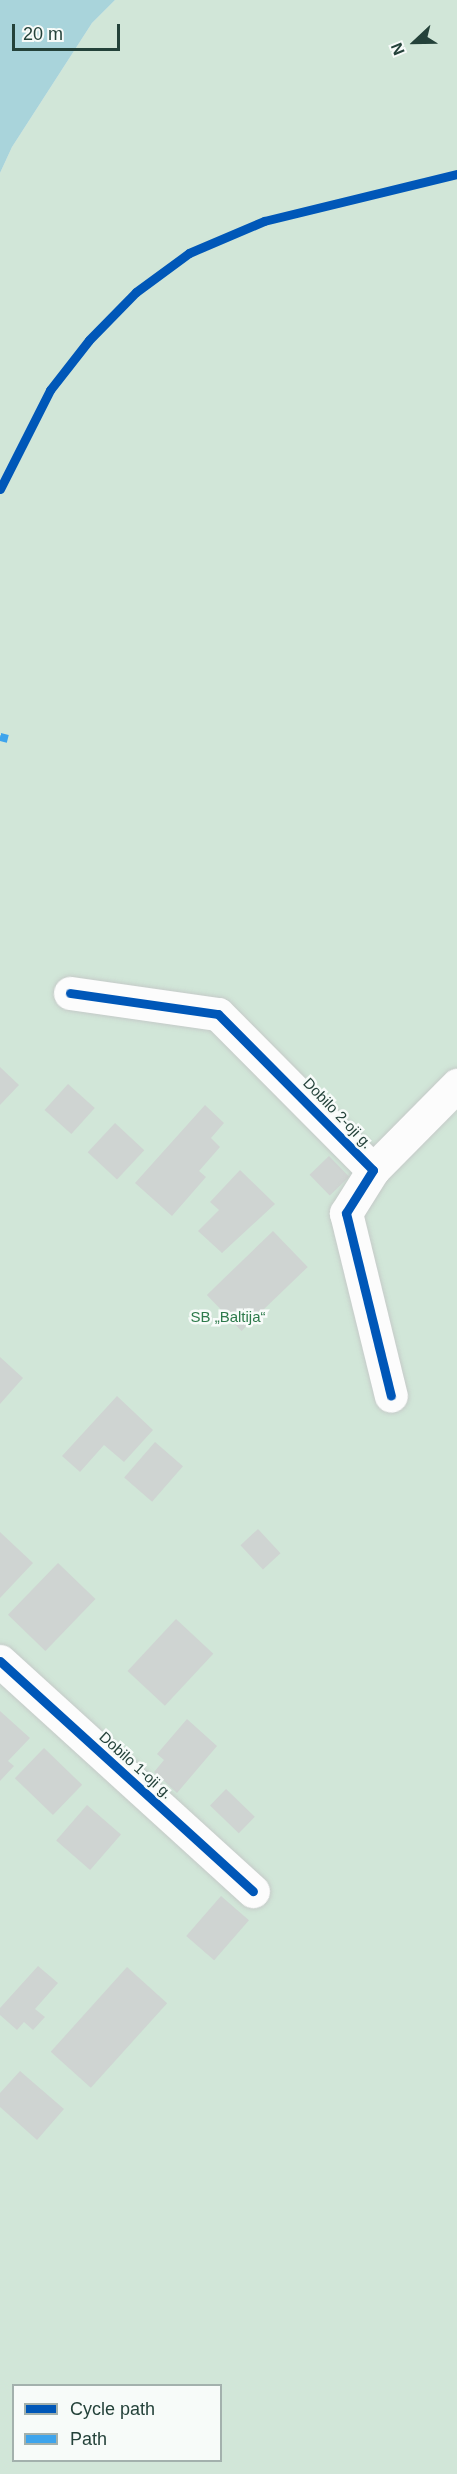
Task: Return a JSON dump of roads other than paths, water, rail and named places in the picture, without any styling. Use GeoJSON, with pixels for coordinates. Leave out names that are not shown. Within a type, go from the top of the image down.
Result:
{"type":"FeatureCollection","features":[{"type":"Feature","properties":{"kind":"street","name":"Dobilo 2-oji g."},"geometry":{"type":"LineString","coordinates":[[70,993],[218,1014],[373,1170],[346,1213],[391,1396]]}},
{"type":"Feature","properties":{"kind":"street"},"geometry":{"type":"LineString","coordinates":[[373,1170],[457,1085]]}},
{"type":"Feature","properties":{"kind":"street","name":"Dobilo 1-oji g."},"geometry":{"type":"LineString","coordinates":[[0,1661],[253,1891]]}},
{"type":"Feature","properties":{"kind":"water"},"geometry":{"type":"Polygon","coordinates":[[[0,0],[115,0],[92,23],[12,147],[0,173],[0,0]]]}},
{"type":"Feature","properties":{"kind":"park label","name":"SB „Baltija“"},"geometry":{"type":"Point","coordinates":[228,1317]}}]}
